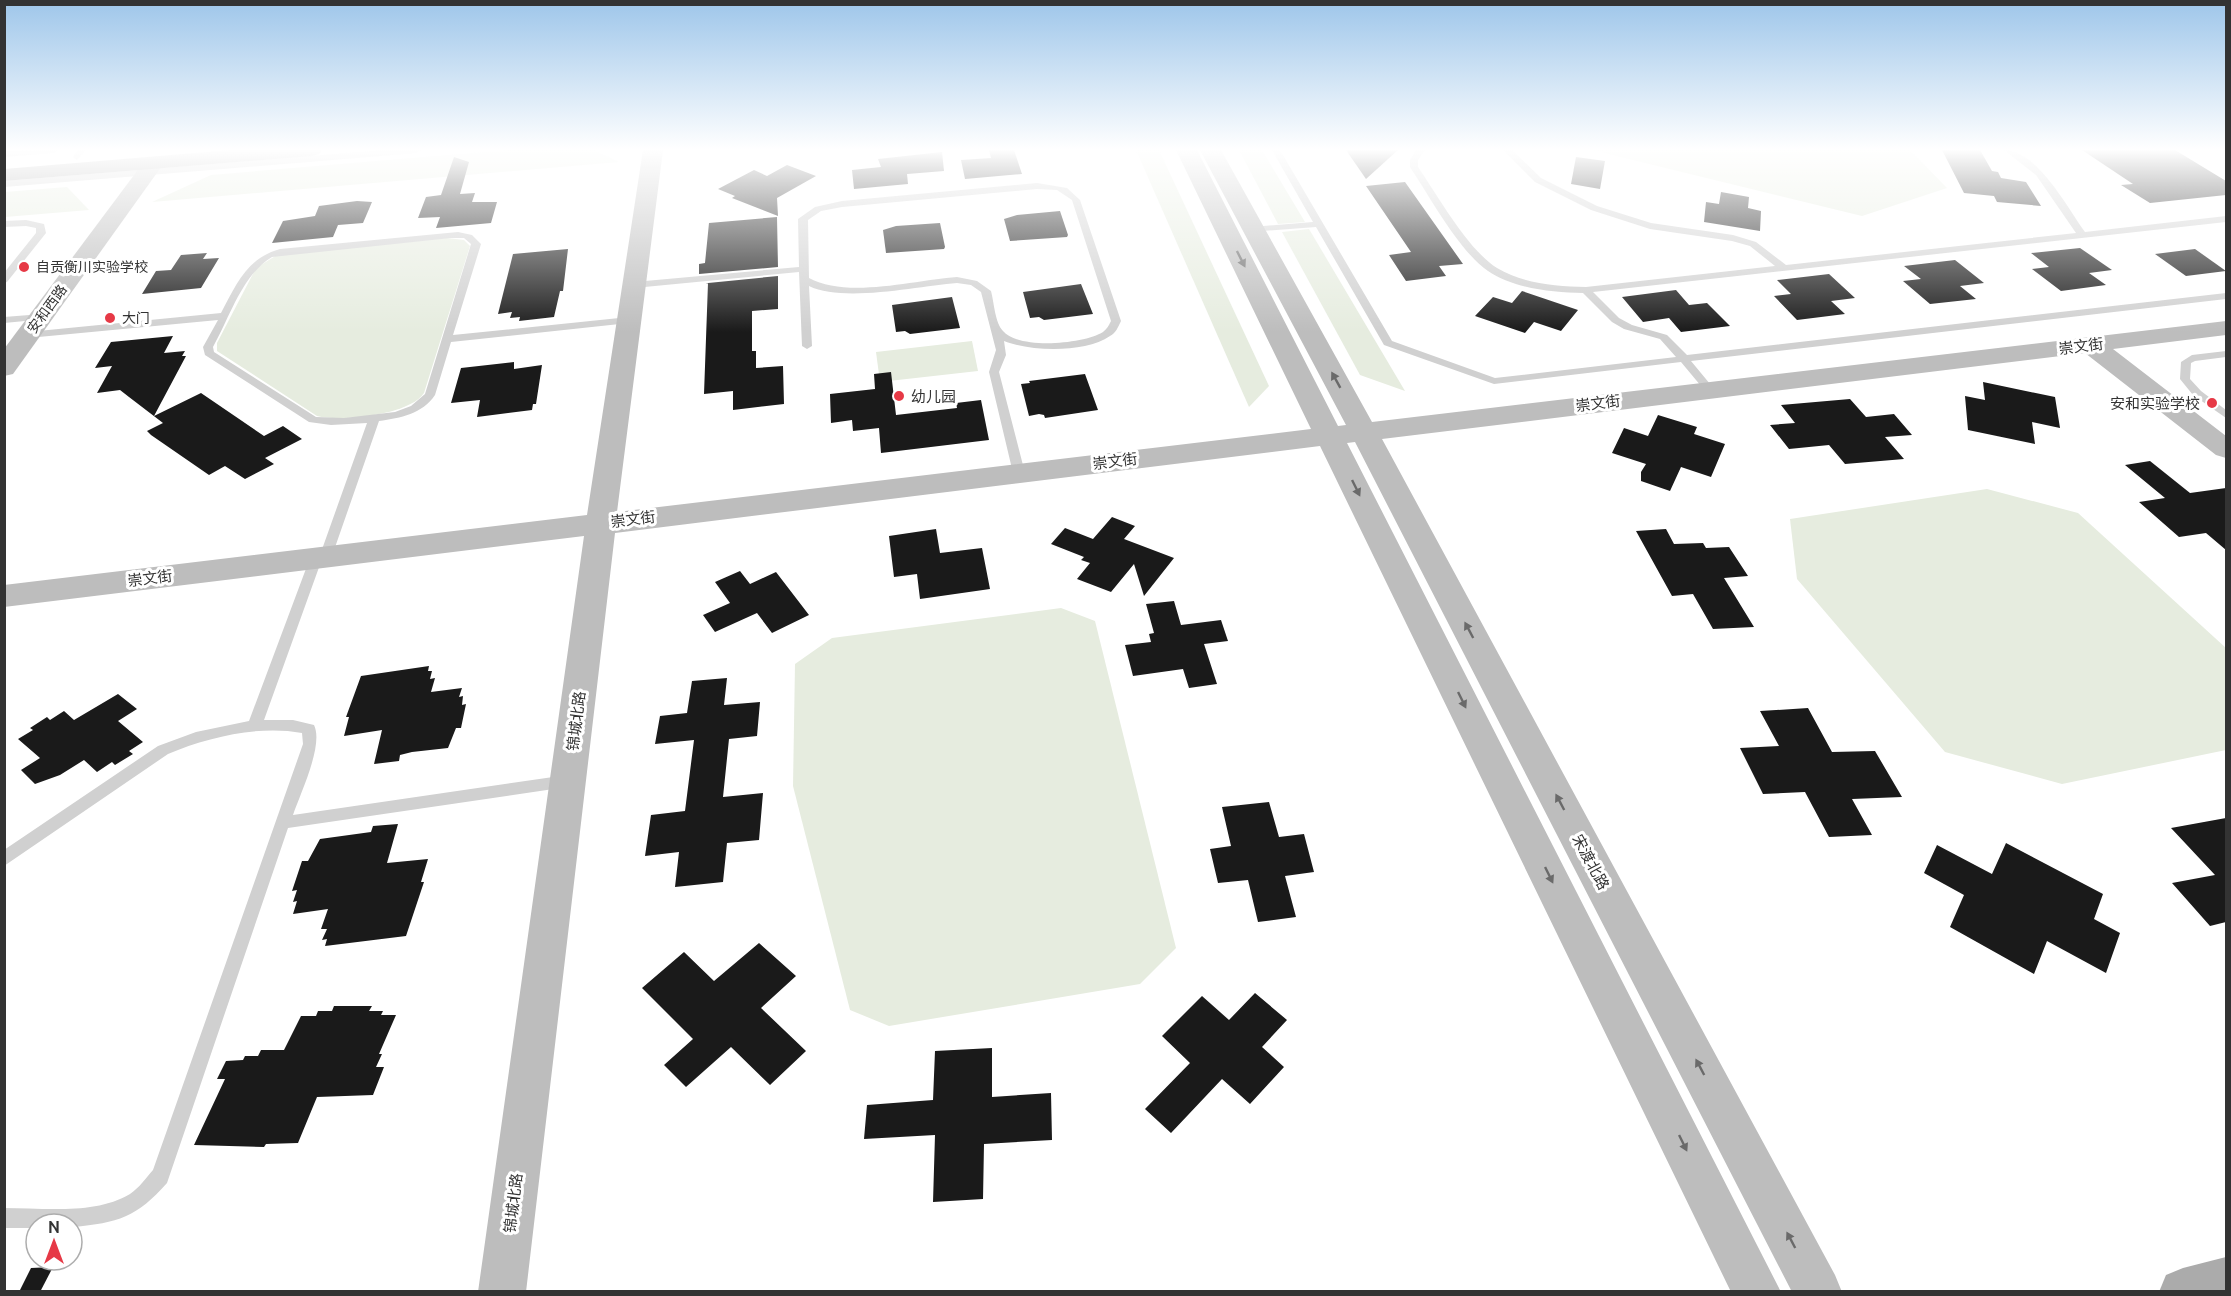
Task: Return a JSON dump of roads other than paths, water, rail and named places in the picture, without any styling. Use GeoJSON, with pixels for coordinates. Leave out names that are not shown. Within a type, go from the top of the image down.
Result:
{"type":"FeatureCollection","features":[{"type":"Feature","properties":{"kind":"main road"},"geometry":{"type":"LineString","coordinates":[[2182,1292],[2226,1281]]}},
{"type":"Feature","properties":{"kind":"street","name":"安和西路"},"geometry":{"type":"LineString","coordinates":[[4,368],[117,210]]}},
{"type":"Feature","properties":{"kind":"street","name":"锦城北路"},"geometry":{"type":"LineString","coordinates":[[502,1292],[644,210]]}},
{"type":"Feature","properties":{"kind":"street"},"geometry":{"type":"LineString","coordinates":[[1220,210],[1347,434]]}},
{"type":"Feature","properties":{"kind":"street"},"geometry":{"type":"LineString","coordinates":[[1242,210],[1757,1292]]}},
{"type":"Feature","properties":{"kind":"street","name":"崇文街"},"geometry":{"type":"LineString","coordinates":[[4,596],[602,522],[2226,328]]}},
{"type":"Feature","properties":{"kind":"street"},"geometry":{"type":"LineString","coordinates":[[2091,345],[2226,449]]}},
{"type":"Feature","properties":{"kind":"street","name":"宋渡北路"},"geometry":{"type":"LineString","coordinates":[[1347,434],[1818,1292]]}},
{"type":"Feature","properties":{"kind":"lane"},"geometry":{"type":"LineString","coordinates":[[807,346],[803,219],[815,210]]}},
{"type":"Feature","properties":{"kind":"lane"},"geometry":{"type":"LineString","coordinates":[[999,360],[1015,350],[1033,346],[1100,338],[1111,330],[1116,321],[1079,210]]}},
{"type":"Feature","properties":{"kind":"lane"},"geometry":{"type":"LineString","coordinates":[[1311,210],[1388,343],[1494,381],[2226,296]]}},
{"type":"Feature","properties":{"kind":"lane"},"geometry":{"type":"LineString","coordinates":[[1446,210],[1481,259],[1492,269],[1559,290],[1586,290],[2226,219]]}},
{"type":"Feature","properties":{"kind":"lane"},"geometry":{"type":"LineString","coordinates":[[1602,210],[1650,226],[1733,238],[1753,244],[1784,268]]}},
{"type":"Feature","properties":{"kind":"lane"},"geometry":{"type":"LineString","coordinates":[[2065,210],[2082,235]]}},
{"type":"Feature","properties":{"kind":"lane"},"geometry":{"type":"LineString","coordinates":[[4,224],[26,222],[41,226],[41,232],[4,280]]}},
{"type":"Feature","properties":{"kind":"lane"},"geometry":{"type":"LineString","coordinates":[[1252,230],[1319,224]]}},
{"type":"Feature","properties":{"kind":"lane"},"geometry":{"type":"LineString","coordinates":[[466,236],[474,239],[476,247],[448,339],[432,391],[425,401],[404,413],[330,422],[313,420],[209,353],[208,347],[252,266],[274,253],[466,236]]}},
{"type":"Feature","properties":{"kind":"lane"},"geometry":{"type":"LineString","coordinates":[[634,285],[804,274]]}},
{"type":"Feature","properties":{"kind":"lane"},"geometry":{"type":"LineString","coordinates":[[804,274],[816,288],[840,291],[945,280],[967,281],[986,291],[1001,350],[994,372],[1019,473]]}},
{"type":"Feature","properties":{"kind":"lane"},"geometry":{"type":"LineString","coordinates":[[1586,290],[1605,313],[1617,322],[1627,327],[1661,335],[1710,390]]}},
{"type":"Feature","properties":{"kind":"lane"},"geometry":{"type":"LineString","coordinates":[[806,312],[817,299],[840,291]]}},
{"type":"Feature","properties":{"kind":"lane"},"geometry":{"type":"LineString","coordinates":[[4,320],[35,326],[225,316]]}},
{"type":"Feature","properties":{"kind":"lane"},"geometry":{"type":"LineString","coordinates":[[448,339],[629,320]]}},
{"type":"Feature","properties":{"kind":"lane"},"geometry":{"type":"LineString","coordinates":[[996,331],[1009,342],[1033,346]]}},
{"type":"Feature","properties":{"kind":"lane"},"geometry":{"type":"LineString","coordinates":[[2226,354],[2192,358],[2186,362],[2185,380],[2197,393],[2226,415]]}},
{"type":"Feature","properties":{"kind":"lane"},"geometry":{"type":"LineString","coordinates":[[254,728],[375,417]]}},
{"type":"Feature","properties":{"kind":"lane"},"geometry":{"type":"LineString","coordinates":[[4,859],[163,750],[207,734],[292,724],[309,729],[309,744],[160,1176],[139,1199],[115,1211],[71,1217],[4,1218]]}},
{"type":"Feature","properties":{"kind":"lane"},"geometry":{"type":"LineString","coordinates":[[282,823],[568,781]]}},
{"type":"Feature","properties":{"kind":"place","name":"自贡衡川实验学校"},"geometry":{"type":"Point","coordinates":[24,267]}},
{"type":"Feature","properties":{"kind":"place","name":"大门"},"geometry":{"type":"Point","coordinates":[110,318]}},
{"type":"Feature","properties":{"kind":"place","name":"幼儿园"},"geometry":{"type":"Point","coordinates":[899,396]}},
{"type":"Feature","properties":{"kind":"place","name":"安和实验学校"},"geometry":{"type":"Point","coordinates":[2212,403]}}]}
